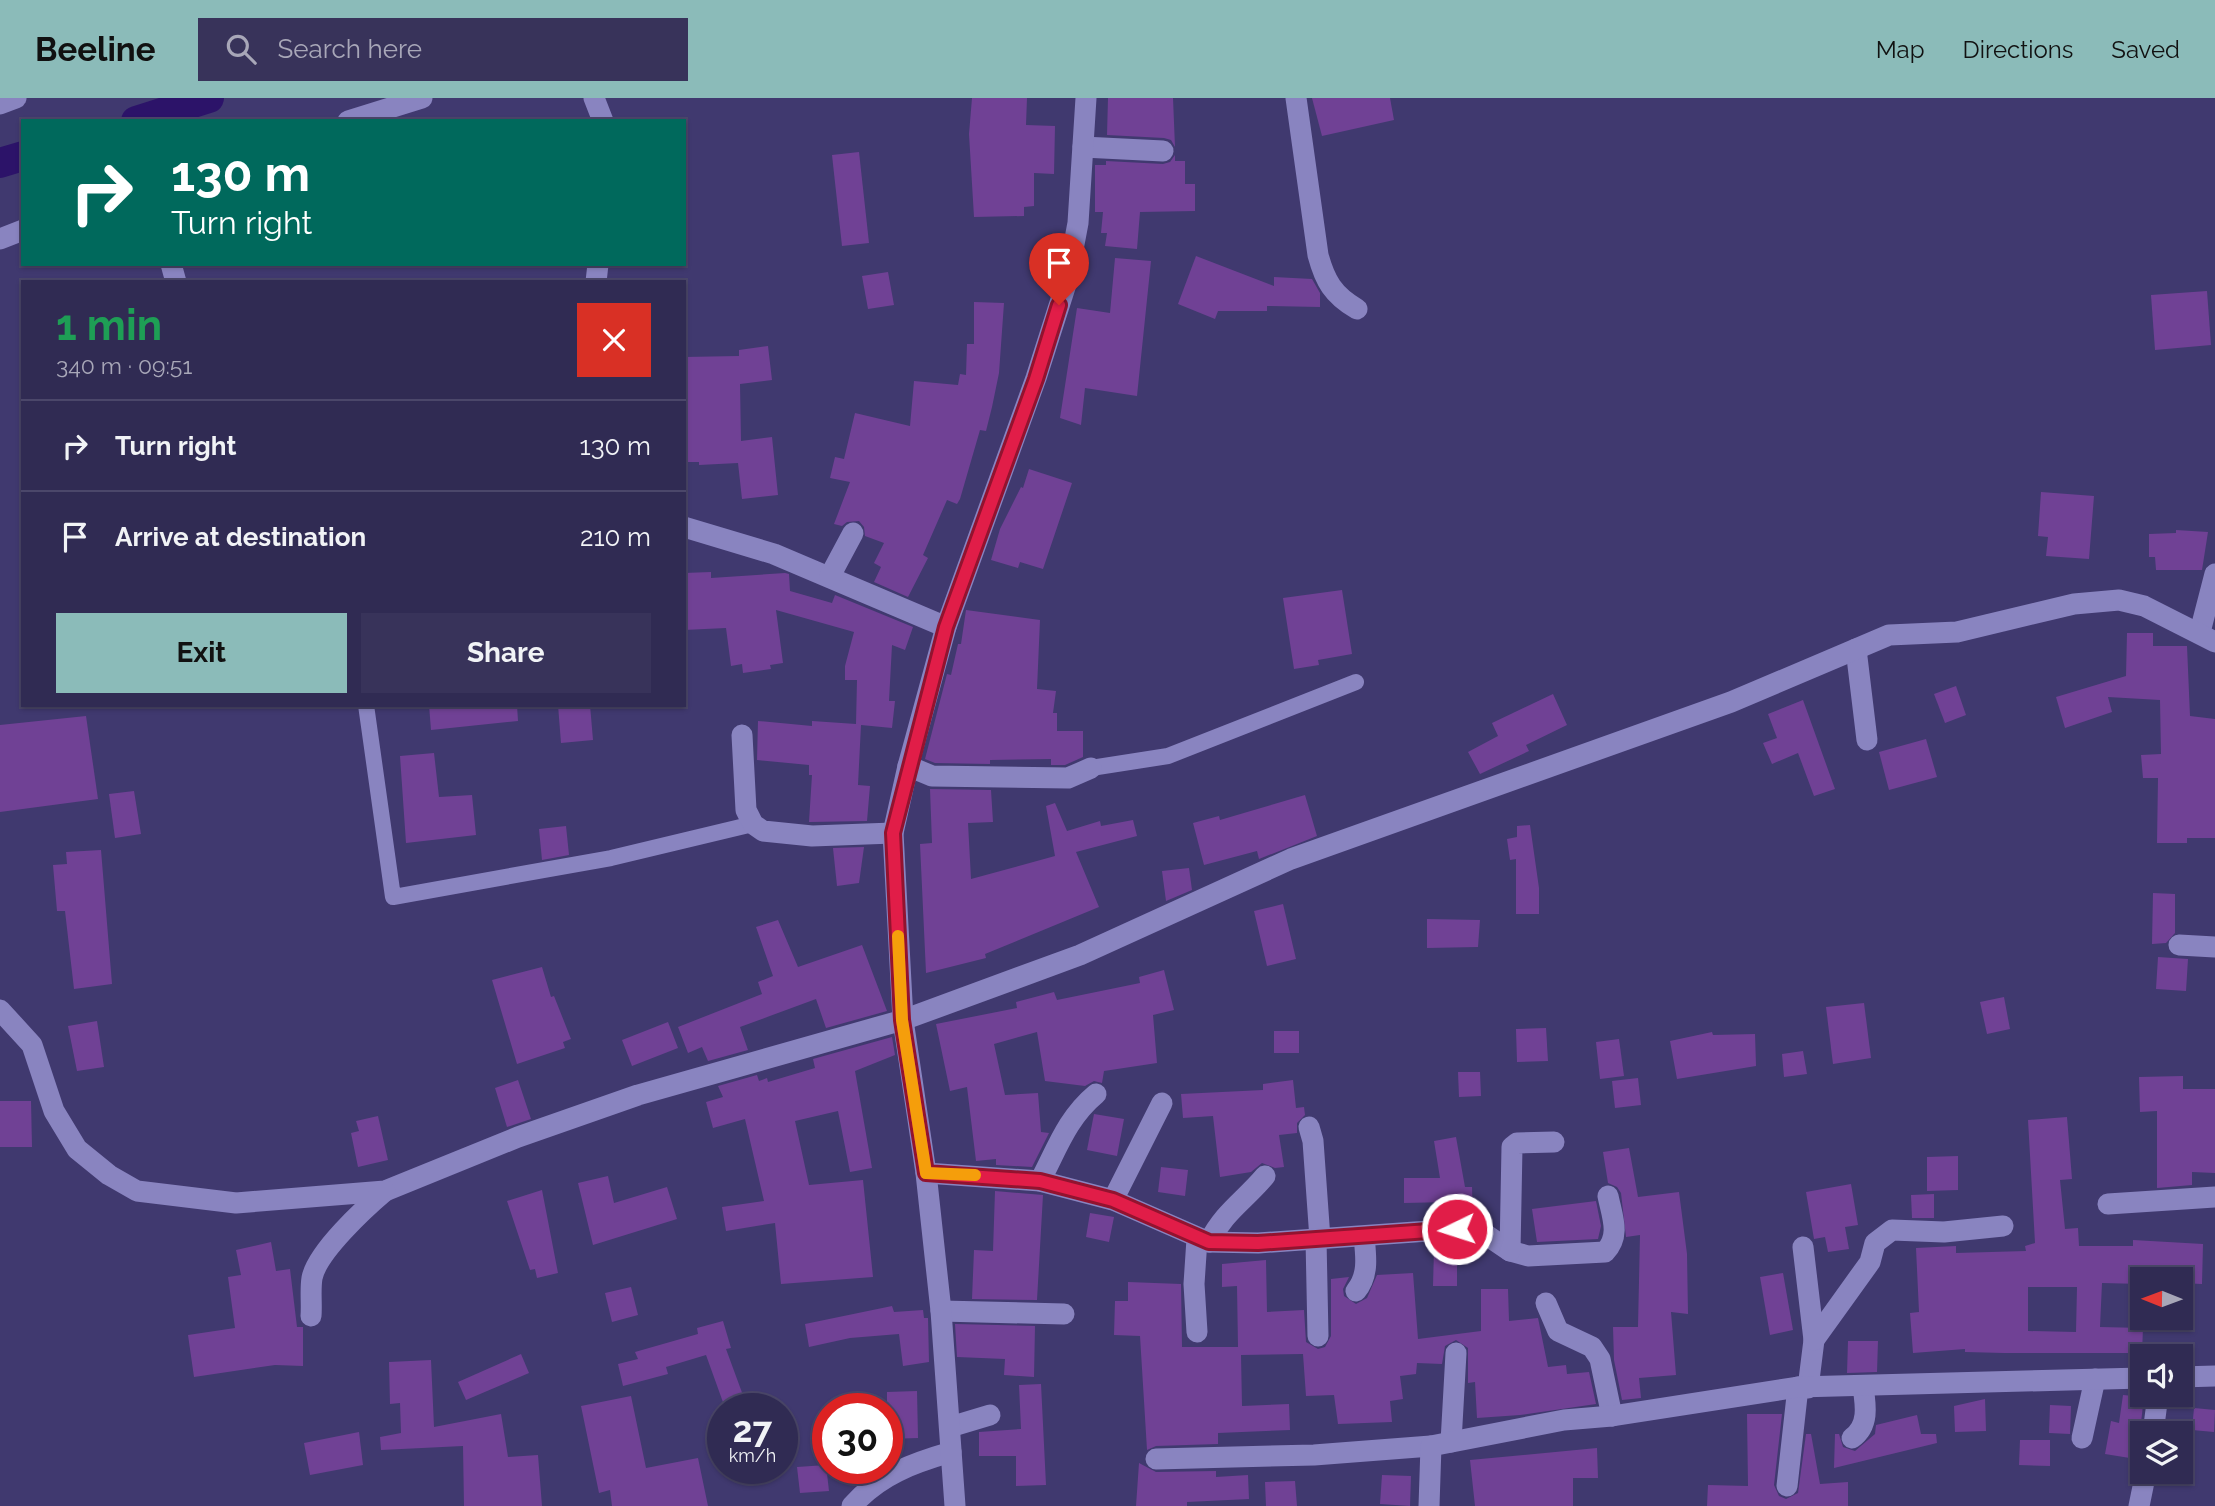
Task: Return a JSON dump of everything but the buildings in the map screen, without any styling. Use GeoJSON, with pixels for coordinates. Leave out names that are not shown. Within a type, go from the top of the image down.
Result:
{"type":"FeatureCollection","features":[{"type":"Feature","properties":{"kind":"street"},"geometry":{"type":"LineString","coordinates":[[0,104],[16,98]]}},
{"type":"Feature","properties":{"kind":"street"},"geometry":{"type":"LineString","coordinates":[[354,119],[422,98]]}},
{"type":"Feature","properties":{"kind":"street"},"geometry":{"type":"LineString","coordinates":[[594,98],[602,119]]}},
{"type":"Feature","properties":{"kind":"street"},"geometry":{"type":"LineString","coordinates":[[956,1506],[926,1173],[902,1020],[893,833],[908,766],[946,627],[1036,379],[1067,281],[1078,223],[1086,98]]}},
{"type":"Feature","properties":{"kind":"street"},"geometry":{"type":"LineString","coordinates":[[1296,98],[1325,279],[1339,298],[1357,309]]}},
{"type":"Feature","properties":{"kind":"street"},"geometry":{"type":"LineString","coordinates":[[1083,147],[1163,151]]}},
{"type":"Feature","properties":{"kind":"street"},"geometry":{"type":"LineString","coordinates":[[0,239],[21,231]]}},
{"type":"Feature","properties":{"kind":"street"},"geometry":{"type":"LineString","coordinates":[[686,528],[775,554],[946,627]]}},
{"type":"Feature","properties":{"kind":"street"},"geometry":{"type":"LineString","coordinates":[[830,576],[853,533]]}},
{"type":"Feature","properties":{"kind":"street"},"geometry":{"type":"LineString","coordinates":[[0,1010],[32,1045],[54,1111],[77,1149],[109,1175],[137,1191],[236,1203],[385,1191],[518,1137],[638,1095],[902,1020],[1080,955],[1291,859],[1383,829],[1731,702],[1889,635],[1957,632],[2074,604],[2119,600],[2144,606],[2207,637],[2215,575]]}},
{"type":"Feature","properties":{"kind":"street"},"geometry":{"type":"LineString","coordinates":[[1856,649],[1867,740]]}},
{"type":"Feature","properties":{"kind":"street"},"geometry":{"type":"LineString","coordinates":[[742,735],[746,810],[753,824],[763,831],[778,834],[893,833]]}},
{"type":"Feature","properties":{"kind":"street"},"geometry":{"type":"LineString","coordinates":[[908,766],[932,776],[1068,778],[1091,768]]}},
{"type":"Feature","properties":{"kind":"street"},"geometry":{"type":"LineString","coordinates":[[2179,946],[2215,947]]}},
{"type":"Feature","properties":{"kind":"street"},"geometry":{"type":"LineString","coordinates":[[1040,1181],[1061,1135],[1078,1109],[1096,1094]]}},
{"type":"Feature","properties":{"kind":"street"},"geometry":{"type":"LineString","coordinates":[[1113,1200],[1162,1103]]}},
{"type":"Feature","properties":{"kind":"street"},"geometry":{"type":"LineString","coordinates":[[1309,1127],[1313,1141],[1318,1239],[1318,1336]]}},
{"type":"Feature","properties":{"kind":"street"},"geometry":{"type":"LineString","coordinates":[[1510,1251],[1512,1147],[1517,1143],[1554,1142]]}},
{"type":"Feature","properties":{"kind":"street"},"geometry":{"type":"LineString","coordinates":[[926,1173],[1040,1181],[1113,1200],[1203,1241],[1364,1237],[1457,1229],[1482,1232],[1510,1251],[1528,1256],[1605,1252],[1613,1244],[1615,1233],[1608,1196]]}},
{"type":"Feature","properties":{"kind":"street"},"geometry":{"type":"LineString","coordinates":[[1197,1332],[1194,1284],[1203,1241],[1220,1219],[1249,1195],[1265,1176]]}},
{"type":"Feature","properties":{"kind":"street"},"geometry":{"type":"LineString","coordinates":[[311,1316],[312,1278],[316,1264],[326,1250],[385,1191]]}},
{"type":"Feature","properties":{"kind":"street"},"geometry":{"type":"LineString","coordinates":[[2108,1204],[2215,1196]]}},
{"type":"Feature","properties":{"kind":"street"},"geometry":{"type":"LineString","coordinates":[[1814,1340],[1870,1262],[1875,1244],[1892,1230],[1944,1232],[2003,1226]]}},
{"type":"Feature","properties":{"kind":"street"},"geometry":{"type":"LineString","coordinates":[[1356,1291],[1362,1284],[1367,1264],[1364,1237]]}},
{"type":"Feature","properties":{"kind":"street"},"geometry":{"type":"LineString","coordinates":[[1787,1486],[1814,1340],[1803,1247]]}},
{"type":"Feature","properties":{"kind":"street"},"geometry":{"type":"LineString","coordinates":[[1546,1303],[1558,1331],[1592,1347],[1600,1359],[1612,1416]]}},
{"type":"Feature","properties":{"kind":"street"},"geometry":{"type":"LineString","coordinates":[[940,1311],[1064,1314]]}},
{"type":"Feature","properties":{"kind":"street"},"geometry":{"type":"LineString","coordinates":[[1429,1506],[1456,1353]]}},
{"type":"Feature","properties":{"kind":"street"},"geometry":{"type":"LineString","coordinates":[[2193,1377],[2215,1376]]}},
{"type":"Feature","properties":{"kind":"street"},"geometry":{"type":"LineString","coordinates":[[1156,1459],[1314,1455],[1441,1444],[1564,1420],[1612,1416],[1803,1388],[1863,1387],[1925,1381],[2130,1378]]}},
{"type":"Feature","properties":{"kind":"street"},"geometry":{"type":"LineString","coordinates":[[2082,1438],[2095,1379]]}},
{"type":"Feature","properties":{"kind":"street"},"geometry":{"type":"LineString","coordinates":[[1852,1438],[1858,1434],[1866,1418],[1863,1387]]}},
{"type":"Feature","properties":{"kind":"street"},"geometry":{"type":"LineString","coordinates":[[950,1427],[990,1415]]}},
{"type":"Feature","properties":{"kind":"street"},"geometry":{"type":"LineString","coordinates":[[852,1506],[868,1489],[905,1465],[951,1452]]}},
{"type":"Feature","properties":{"kind":"street"},"geometry":{"type":"LineString","coordinates":[[2139,1506],[2144,1484]]}},
{"type":"Feature","properties":{"kind":"lane"},"geometry":{"type":"LineString","coordinates":[[1091,768],[1168,756],[1356,682]]}},
{"type":"Feature","properties":{"kind":"lane"},"geometry":{"type":"LineString","coordinates":[[366,707],[393,897],[611,858],[753,824]]}},
{"type":"Feature","properties":{"kind":"waterway"},"geometry":{"type":"LineString","coordinates":[[142,119],[209,98]]}},
{"type":"Feature","properties":{"kind":"waterway"},"geometry":{"type":"LineString","coordinates":[[0,163],[21,157]]}},
{"type":"Feature","properties":{"kind":"slow traffic"},"geometry":{"type":"LineString","coordinates":[[898,936],[902,1020],[926,1173],[975,1175]]}},
{"type":"Feature","properties":{"kind":"route"},"geometry":{"type":"LineString","coordinates":[[1059,305],[1036,379],[946,627],[908,766],[893,833],[902,1020],[926,1173],[1040,1181],[1113,1200],[1209,1242],[1258,1243],[1457,1229]]}}]}
